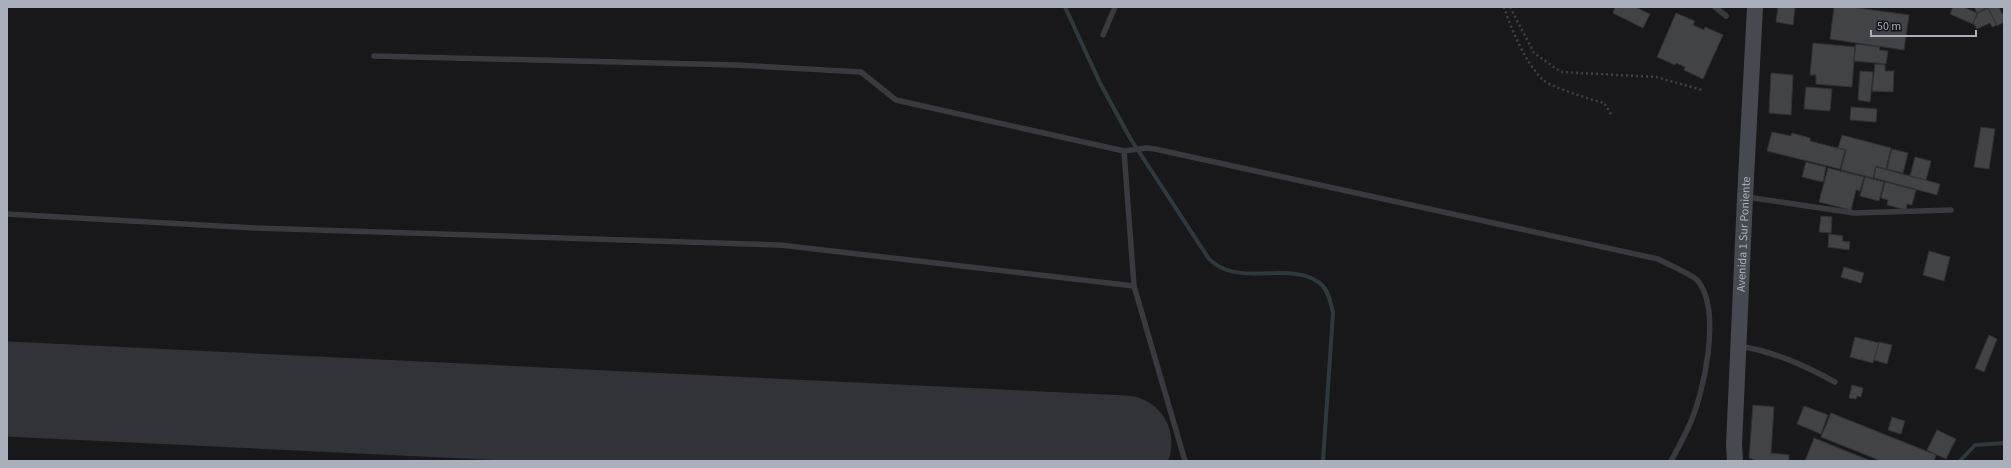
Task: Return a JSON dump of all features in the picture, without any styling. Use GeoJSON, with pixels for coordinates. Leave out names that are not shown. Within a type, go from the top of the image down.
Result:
{"type":"FeatureCollection","features":[{"type":"Feature","properties":{"kind":"street","name":"Avenida 1 Sur Poniente"},"geometry":{"type":"LineString","coordinates":[[1735,461],[1734,445],[1738,345],[1755,7]]}},
{"type":"Feature","properties":{"kind":"lane"},"geometry":{"type":"LineString","coordinates":[[1103,35],[1114,7]]}},
{"type":"Feature","properties":{"kind":"lane"},"geometry":{"type":"LineString","coordinates":[[1715,7],[1726,16]]}},
{"type":"Feature","properties":{"kind":"lane"},"geometry":{"type":"LineString","coordinates":[[374,56],[736,65],[861,72],[896,100],[1126,150],[1146,148],[1658,259],[1697,280],[1709,304],[1709,343],[1703,387],[1688,428],[1671,461]]}},
{"type":"Feature","properties":{"kind":"lane"},"geometry":{"type":"LineString","coordinates":[[1126,150],[1134,286],[1185,461]]}},
{"type":"Feature","properties":{"kind":"lane"},"geometry":{"type":"LineString","coordinates":[[1745,197],[1854,213],[1951,210]]}},
{"type":"Feature","properties":{"kind":"lane"},"geometry":{"type":"LineString","coordinates":[[7,214],[255,228],[780,245],[1134,286]]}},
{"type":"Feature","properties":{"kind":"lane"},"geometry":{"type":"LineString","coordinates":[[1738,345],[1769,352],[1799,363],[1834,382]]}},
{"type":"Feature","properties":{"kind":"path"},"geometry":{"type":"LineString","coordinates":[[1504,7],[1528,59],[1544,81],[1586,98],[1604,103],[1611,114]]}},
{"type":"Feature","properties":{"kind":"path"},"geometry":{"type":"LineString","coordinates":[[1510,7],[1534,53],[1561,72],[1656,77],[1702,90]]}},
{"type":"Feature","properties":{"kind":"building"},"geometry":{"type":"Polygon","coordinates":[[[1615,7],[1635,7],[1650,14],[1643,28],[1613,13],[1615,7]]]}},
{"type":"Feature","properties":{"kind":"building"},"geometry":{"type":"Polygon","coordinates":[[[1778,7],[1795,7],[1793,25],[1776,22],[1778,7]]]}},
{"type":"Feature","properties":{"kind":"building"},"geometry":{"type":"Polygon","coordinates":[[[1834,7],[1851,7],[1909,15],[1904,50],[1830,39],[1834,7]]]}},
{"type":"Feature","properties":{"kind":"building"},"geometry":{"type":"Polygon","coordinates":[[[1953,7],[1963,7],[1977,13],[1973,24],[1950,14],[1953,7]]]}},
{"type":"Feature","properties":{"kind":"building"},"geometry":{"type":"Polygon","coordinates":[[[1974,7],[1986,7],[1986,8],[1977,13],[1974,7]]]}},
{"type":"Feature","properties":{"kind":"building"},"geometry":{"type":"Polygon","coordinates":[[[1999,7],[2002,14],[2004,13],[2004,22],[1997,26],[1988,8],[1999,7]]]}},
{"type":"Feature","properties":{"kind":"building"},"geometry":{"type":"Polygon","coordinates":[[[1988,8],[1997,25],[1992,27],[1990,23],[1977,29],[1973,23],[1978,13],[1988,8]]]}},
{"type":"Feature","properties":{"kind":"building"},"geometry":{"type":"Polygon","coordinates":[[[1676,13],[1695,21],[1693,25],[1704,30],[1705,27],[1723,35],[1703,79],[1684,70],[1685,67],[1676,63],[1675,65],[1657,57],[1676,13]]]}},
{"type":"Feature","properties":{"kind":"building"},"geometry":{"type":"Polygon","coordinates":[[[1813,43],[1855,47],[1852,87],[1816,84],[1816,75],[1810,75],[1813,43]]]}},
{"type":"Feature","properties":{"kind":"building"},"geometry":{"type":"Polygon","coordinates":[[[1856,44],[1880,47],[1879,50],[1888,51],[1886,64],[1854,61],[1856,44]]]}},
{"type":"Feature","properties":{"kind":"building"},"geometry":{"type":"Polygon","coordinates":[[[1875,64],[1885,65],[1885,71],[1894,71],[1893,92],[1872,91],[1875,64]]]}},
{"type":"Feature","properties":{"kind":"building"},"geometry":{"type":"Polygon","coordinates":[[[1860,71],[1873,72],[1870,102],[1858,100],[1860,71]]]}},
{"type":"Feature","properties":{"kind":"building"},"geometry":{"type":"Polygon","coordinates":[[[1771,73],[1793,75],[1791,115],[1769,113],[1771,73]]]}},
{"type":"Feature","properties":{"kind":"building"},"geometry":{"type":"Polygon","coordinates":[[[1806,87],[1832,89],[1830,111],[1804,109],[1806,87]]]}},
{"type":"Feature","properties":{"kind":"building"},"geometry":{"type":"Polygon","coordinates":[[[1851,107],[1877,109],[1876,122],[1850,120],[1851,107]]]}},
{"type":"Feature","properties":{"kind":"building"},"geometry":{"type":"Polygon","coordinates":[[[1981,127],[1995,129],[1989,169],[1974,167],[1981,127]]]}},
{"type":"Feature","properties":{"kind":"building"},"geometry":{"type":"Polygon","coordinates":[[[1772,132],[1791,136],[1792,133],[1810,138],[1810,141],[1845,150],[1840,169],[1767,151],[1772,132]]]}},
{"type":"Feature","properties":{"kind":"building"},"geometry":{"type":"Polygon","coordinates":[[[1842,135],[1891,148],[1886,169],[1876,166],[1873,178],[1841,170],[1846,150],[1838,148],[1842,135]]]}},
{"type":"Feature","properties":{"kind":"building"},"geometry":{"type":"Polygon","coordinates":[[[1892,149],[1908,153],[1903,173],[1887,169],[1892,149]]]}},
{"type":"Feature","properties":{"kind":"building"},"geometry":{"type":"Polygon","coordinates":[[[1915,157],[1931,161],[1926,180],[1910,176],[1915,157]]]}},
{"type":"Feature","properties":{"kind":"building"},"geometry":{"type":"Polygon","coordinates":[[[1806,162],[1826,167],[1823,182],[1802,177],[1806,162]]]}},
{"type":"Feature","properties":{"kind":"building"},"geometry":{"type":"Polygon","coordinates":[[[1876,167],[1940,184],[1937,195],[1874,178],[1876,167]]]}},
{"type":"Feature","properties":{"kind":"building"},"geometry":{"type":"Polygon","coordinates":[[[1828,168],[1864,177],[1860,191],[1856,190],[1851,210],[1819,202],[1828,168]]]}},
{"type":"Feature","properties":{"kind":"building"},"geometry":{"type":"Polygon","coordinates":[[[1865,177],[1884,182],[1879,201],[1860,196],[1865,177]]]}},
{"type":"Feature","properties":{"kind":"building"},"geometry":{"type":"Polygon","coordinates":[[[1885,182],[1916,190],[1912,205],[1907,204],[1906,210],[1887,205],[1888,200],[1881,198],[1885,182]]]}},
{"type":"Feature","properties":{"kind":"building"},"geometry":{"type":"Polygon","coordinates":[[[1821,216],[1832,217],[1831,233],[1819,232],[1821,216]]]}},
{"type":"Feature","properties":{"kind":"building"},"geometry":{"type":"Polygon","coordinates":[[[1829,234],[1843,236],[1842,241],[1850,242],[1849,250],[1828,247],[1829,234]]]}},
{"type":"Feature","properties":{"kind":"building"},"geometry":{"type":"Polygon","coordinates":[[[1929,251],[1950,257],[1944,281],[1923,275],[1929,251]]]}},
{"type":"Feature","properties":{"kind":"building"},"geometry":{"type":"Polygon","coordinates":[[[1844,267],[1864,273],[1861,283],[1841,277],[1844,267]]]}},
{"type":"Feature","properties":{"kind":"building"},"geometry":{"type":"Polygon","coordinates":[[[1989,335],[1997,339],[1984,372],[1975,368],[1989,335]]]}},
{"type":"Feature","properties":{"kind":"building"},"geometry":{"type":"Polygon","coordinates":[[[1855,337],[1879,343],[1873,363],[1850,357],[1855,337]]]}},
{"type":"Feature","properties":{"kind":"building"},"geometry":{"type":"Polygon","coordinates":[[[1879,342],[1892,345],[1887,364],[1874,360],[1879,342]]]}},
{"type":"Feature","properties":{"kind":"building"},"geometry":{"type":"Polygon","coordinates":[[[1852,385],[1863,388],[1861,397],[1857,396],[1856,399],[1849,398],[1852,385]]]}},
{"type":"Feature","properties":{"kind":"building"},"geometry":{"type":"Polygon","coordinates":[[[1753,405],[1774,407],[1771,453],[1789,455],[1789,461],[1757,461],[1749,458],[1753,405]]]}},
{"type":"Feature","properties":{"kind":"building"},"geometry":{"type":"Polygon","coordinates":[[[1804,406],[1828,415],[1821,434],[1797,424],[1804,406]]]}},
{"type":"Feature","properties":{"kind":"building"},"geometry":{"type":"Polygon","coordinates":[[[1831,413],[1936,455],[1934,461],[1881,461],[1821,437],[1831,413]]]}},
{"type":"Feature","properties":{"kind":"building"},"geometry":{"type":"Polygon","coordinates":[[[1892,417],[1905,421],[1901,434],[1888,430],[1892,417]]]}},
{"type":"Feature","properties":{"kind":"building"},"geometry":{"type":"Polygon","coordinates":[[[1937,430],[1956,439],[1946,459],[1927,450],[1937,430]]]}},
{"type":"Feature","properties":{"kind":"building"},"geometry":{"type":"Polygon","coordinates":[[[1814,438],[1871,461],[1805,461],[1814,438]]]}},
{"type":"Feature","properties":{"kind":"waterway"},"geometry":{"type":"LineString","coordinates":[[1065,7],[1100,83],[1130,138],[1209,259],[1220,267],[1234,272],[1287,273],[1312,278],[1322,285],[1326,291],[1333,313],[1323,461]]}},
{"type":"Feature","properties":{"kind":"waterway"},"geometry":{"type":"LineString","coordinates":[[1960,461],[1975,445],[2004,443]]}},
{"type":"Feature","properties":{"kind":"taxiway"},"geometry":{"type":"LineString","coordinates":[[775,426],[810,461]]}},
{"type":"Feature","properties":{"kind":"taxiway"},"geometry":{"type":"LineString","coordinates":[[981,436],[981,461]]}},
{"type":"Feature","properties":{"kind":"runway"},"geometry":{"type":"LineString","coordinates":[[7,389],[1124,443]]}}]}
